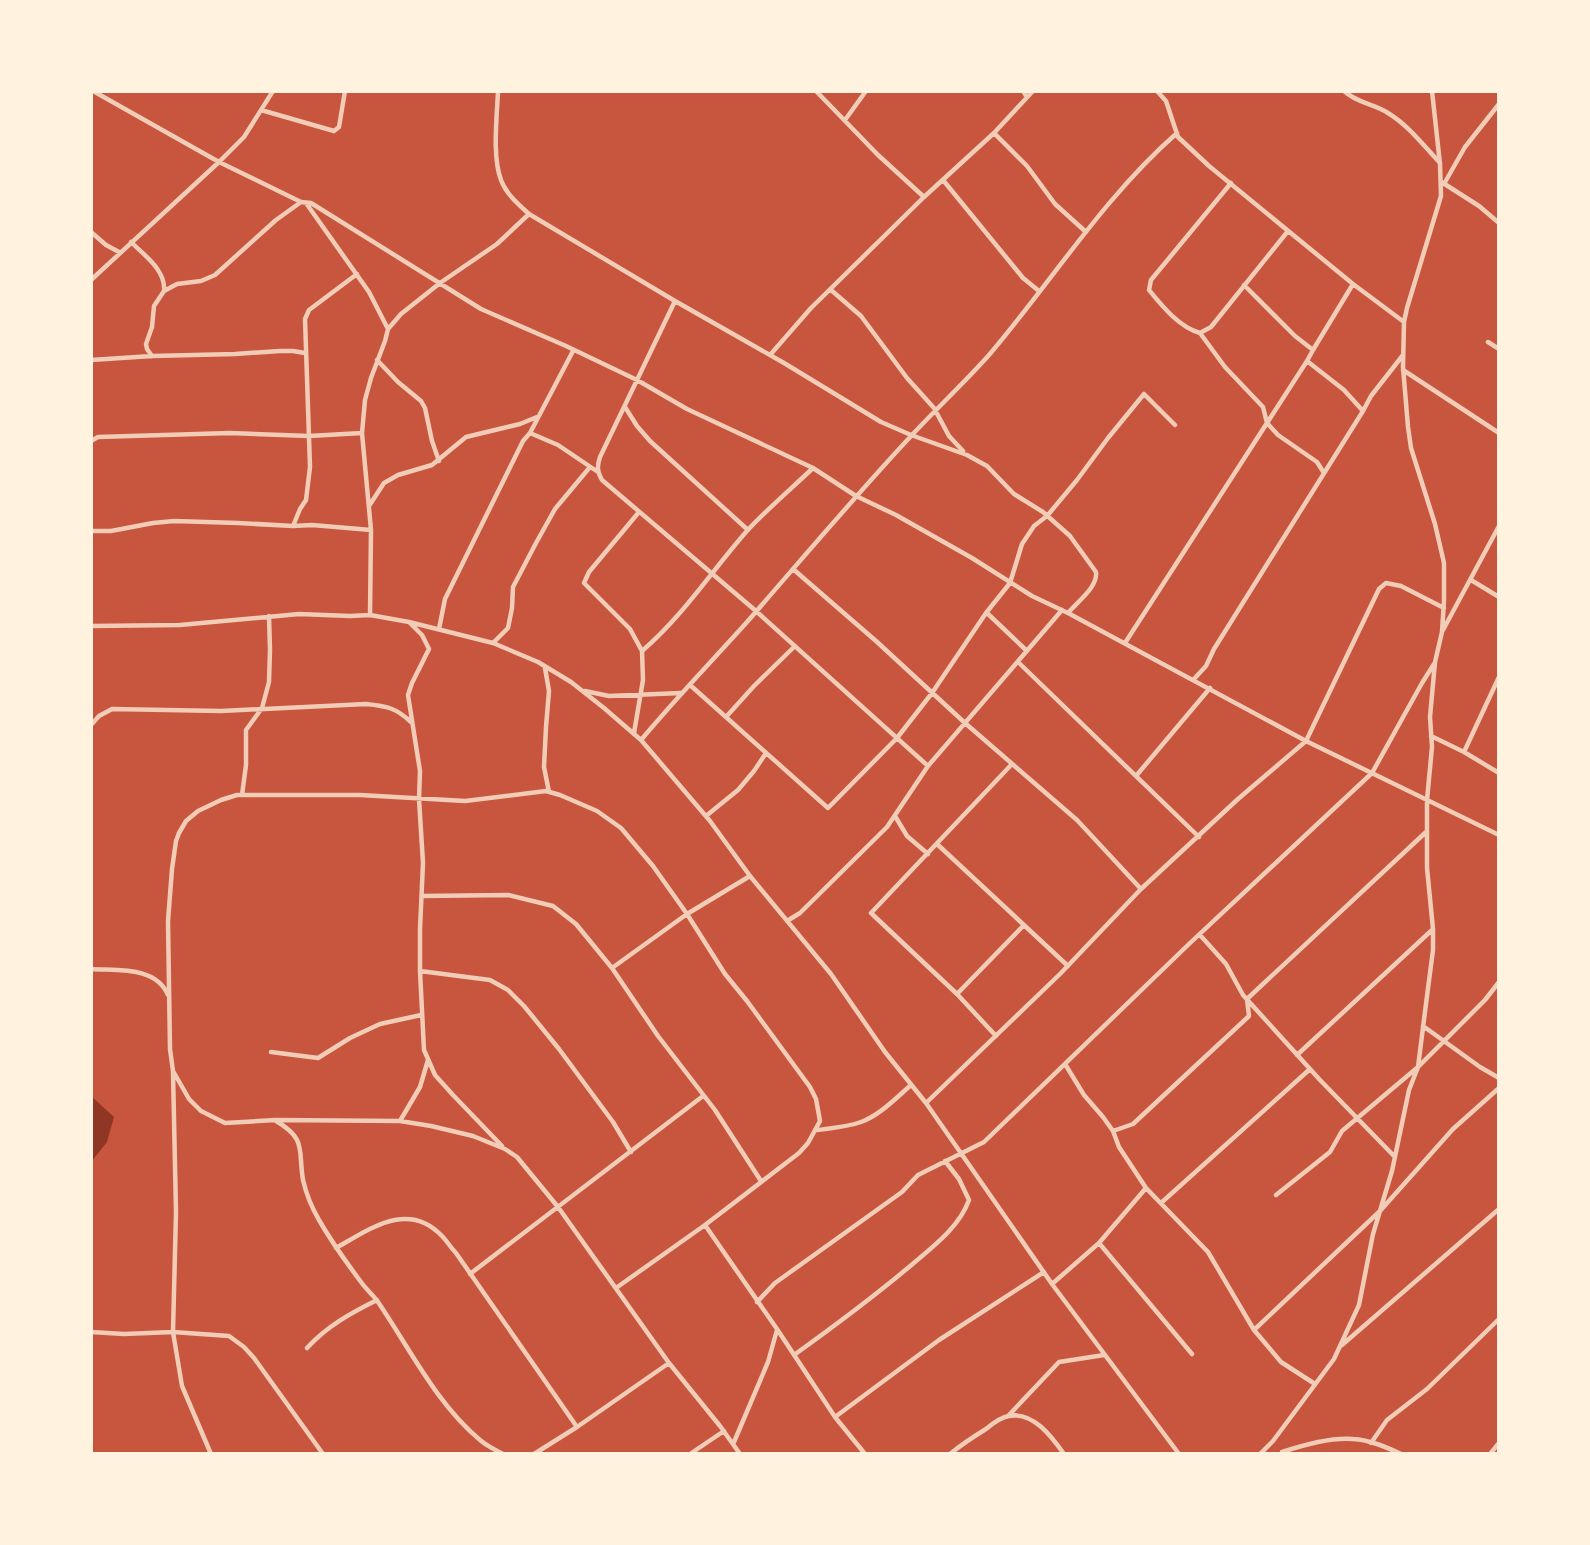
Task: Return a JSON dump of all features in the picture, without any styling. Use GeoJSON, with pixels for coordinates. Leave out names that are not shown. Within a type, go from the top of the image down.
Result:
{"type":"FeatureCollection","features":[{"type":"Feature","properties":{"kind":"street"},"geometry":{"type":"LineString","coordinates":[[93,91],[219,162],[303,202],[311,203],[481,309],[637,380],[687,409],[813,468],[856,496],[896,515],[1010,583],[1306,741],[1499,835]]}},
{"type":"Feature","properties":{"kind":"street"},"geometry":{"type":"LineString","coordinates":[[91,279],[244,137],[273,91]]}},
{"type":"Feature","properties":{"kind":"street"},"geometry":{"type":"LineString","coordinates":[[261,110],[334,131],[339,127],[345,91]]}},
{"type":"Feature","properties":{"kind":"street"},"geometry":{"type":"LineString","coordinates":[[498,91],[497,150],[501,181],[519,205],[529,214],[881,422],[967,455],[987,466],[1014,494],[1047,516],[1070,536],[1092,566],[1097,576],[1095,583],[1068,613]]}},
{"type":"Feature","properties":{"kind":"street"},"geometry":{"type":"LineString","coordinates":[[816,91],[878,155],[924,197]]}},
{"type":"Feature","properties":{"kind":"street"},"geometry":{"type":"LineString","coordinates":[[845,120],[866,91]]}},
{"type":"Feature","properties":{"kind":"street"},"geometry":{"type":"LineString","coordinates":[[1023,91],[1027,97]]}},
{"type":"Feature","properties":{"kind":"street"},"geometry":{"type":"LineString","coordinates":[[770,355],[811,308],[1033,91]]}},
{"type":"Feature","properties":{"kind":"street"},"geometry":{"type":"LineString","coordinates":[[1157,91],[1166,101],[1178,137],[1209,166],[1353,284],[1405,322]]}},
{"type":"Feature","properties":{"kind":"street"},"geometry":{"type":"LineString","coordinates":[[1344,91],[1359,101],[1379,107],[1392,115],[1440,164]]}},
{"type":"Feature","properties":{"kind":"street"},"geometry":{"type":"LineString","coordinates":[[1259,1454],[1273,1441],[1334,1359],[1359,1305],[1373,1234],[1409,1090],[1418,1067],[1433,950],[1427,868],[1427,800],[1432,747],[1430,717],[1444,608],[1444,563],[1435,524],[1411,448],[1403,370],[1405,322],[1412,288],[1443,183],[1432,91]]}},
{"type":"Feature","properties":{"kind":"street"},"geometry":{"type":"LineString","coordinates":[[1443,183],[1465,147],[1499,104]]}},
{"type":"Feature","properties":{"kind":"street"},"geometry":{"type":"LineString","coordinates":[[994,132],[1027,166],[1055,204],[1086,232]]}},
{"type":"Feature","properties":{"kind":"street"},"geometry":{"type":"LineString","coordinates":[[641,740],[856,496],[989,354],[1117,194],[1151,155],[1177,133]]}},
{"type":"Feature","properties":{"kind":"street"},"geometry":{"type":"LineString","coordinates":[[943,180],[1023,278],[1039,291]]}},
{"type":"Feature","properties":{"kind":"street"},"geometry":{"type":"LineString","coordinates":[[1231,183],[1151,279],[1149,290],[1166,310],[1192,331],[1200,333],[1225,367],[1263,407],[1267,423],[1278,435],[1317,462],[1324,474]]}},
{"type":"Feature","properties":{"kind":"street"},"geometry":{"type":"LineString","coordinates":[[1443,183],[1479,206],[1499,223]]}},
{"type":"Feature","properties":{"kind":"street"},"geometry":{"type":"LineString","coordinates":[[303,202],[357,274],[388,329]]}},
{"type":"Feature","properties":{"kind":"street"},"geometry":{"type":"LineString","coordinates":[[164,291],[177,284],[201,281],[215,275],[267,228],[303,202]]}},
{"type":"Feature","properties":{"kind":"street"},"geometry":{"type":"LineString","coordinates":[[370,615],[371,530],[362,433],[365,400],[388,329],[401,314],[440,283],[498,244],[529,214]]}},
{"type":"Feature","properties":{"kind":"street"},"geometry":{"type":"LineString","coordinates":[[1200,333],[1211,327],[1287,231]]}},
{"type":"Feature","properties":{"kind":"street"},"geometry":{"type":"LineString","coordinates":[[91,232],[119,252]]}},
{"type":"Feature","properties":{"kind":"street"},"geometry":{"type":"LineString","coordinates":[[131,242],[159,270],[165,285],[154,306],[152,327],[146,344],[152,356]]}},
{"type":"Feature","properties":{"kind":"street"},"geometry":{"type":"LineString","coordinates":[[293,526],[306,500],[310,467],[304,323],[306,315],[357,274]]}},
{"type":"Feature","properties":{"kind":"street"},"geometry":{"type":"LineString","coordinates":[[1125,643],[1307,361],[1353,284]]}},
{"type":"Feature","properties":{"kind":"street"},"geometry":{"type":"LineString","coordinates":[[1244,285],[1294,335],[1313,350]]}},
{"type":"Feature","properties":{"kind":"street"},"geometry":{"type":"LineString","coordinates":[[831,290],[860,316],[935,411],[952,440],[967,455]]}},
{"type":"Feature","properties":{"kind":"street"},"geometry":{"type":"LineString","coordinates":[[675,301],[597,464],[602,480],[756,611],[928,765]]}},
{"type":"Feature","properties":{"kind":"street"},"geometry":{"type":"LineString","coordinates":[[1488,342],[1499,349]]}},
{"type":"Feature","properties":{"kind":"street"},"geometry":{"type":"LineString","coordinates":[[91,360],[280,351],[305,353]]}},
{"type":"Feature","properties":{"kind":"street"},"geometry":{"type":"LineString","coordinates":[[439,629],[444,599],[523,440],[530,433],[573,351]]}},
{"type":"Feature","properties":{"kind":"street"},"geometry":{"type":"LineString","coordinates":[[1194,680],[1206,666],[1371,396],[1403,355]]}},
{"type":"Feature","properties":{"kind":"street"},"geometry":{"type":"LineString","coordinates":[[377,360],[421,401],[439,461]]}},
{"type":"Feature","properties":{"kind":"street"},"geometry":{"type":"LineString","coordinates":[[1307,361],[1344,390],[1363,411]]}},
{"type":"Feature","properties":{"kind":"street"},"geometry":{"type":"LineString","coordinates":[[1403,370],[1499,433]]}},
{"type":"Feature","properties":{"kind":"street"},"geometry":{"type":"LineString","coordinates":[[690,685],[828,808],[897,738],[932,693],[986,613],[1010,583],[1022,544],[1034,526],[1047,516],[1077,480],[1144,394],[1175,425]]}},
{"type":"Feature","properties":{"kind":"street"},"geometry":{"type":"LineString","coordinates":[[625,407],[650,441],[748,530]]}},
{"type":"Feature","properties":{"kind":"street"},"geometry":{"type":"LineString","coordinates":[[368,507],[379,488],[391,478],[423,469],[439,461],[467,437],[538,417]]}},
{"type":"Feature","properties":{"kind":"street"},"geometry":{"type":"LineString","coordinates":[[91,441],[98,437],[230,433],[309,436],[362,433]]}},
{"type":"Feature","properties":{"kind":"street"},"geometry":{"type":"LineString","coordinates":[[530,433],[558,445],[598,472]]}},
{"type":"Feature","properties":{"kind":"street"},"geometry":{"type":"LineString","coordinates":[[493,643],[508,628],[513,587],[542,532],[555,509],[590,467]]}},
{"type":"Feature","properties":{"kind":"street"},"geometry":{"type":"LineString","coordinates":[[642,651],[661,635],[690,602],[748,530],[813,468]]}},
{"type":"Feature","properties":{"kind":"street"},"geometry":{"type":"LineString","coordinates":[[634,734],[643,680],[642,651],[630,629],[584,583],[589,572],[639,512]]}},
{"type":"Feature","properties":{"kind":"street"},"geometry":{"type":"LineString","coordinates":[[91,531],[111,531],[174,521],[312,525],[371,530]]}},
{"type":"Feature","properties":{"kind":"street"},"geometry":{"type":"LineString","coordinates":[[1442,632],[1499,526]]}},
{"type":"Feature","properties":{"kind":"street"},"geometry":{"type":"LineString","coordinates":[[793,569],[1077,820],[1141,889]]}},
{"type":"Feature","properties":{"kind":"street"},"geometry":{"type":"LineString","coordinates":[[1471,580],[1499,597]]}},
{"type":"Feature","properties":{"kind":"street"},"geometry":{"type":"LineString","coordinates":[[926,1103],[1068,966],[1141,889],[1238,799],[1306,741],[1380,589],[1386,583],[1401,586],[1444,608]]}},
{"type":"Feature","properties":{"kind":"street"},"geometry":{"type":"LineString","coordinates":[[787,921],[800,913],[887,827],[928,765],[1062,610]]}},
{"type":"Feature","properties":{"kind":"street"},"geometry":{"type":"LineString","coordinates":[[986,613],[1027,651]]}},
{"type":"Feature","properties":{"kind":"street"},"geometry":{"type":"LineString","coordinates":[[91,626],[180,625],[299,614],[370,615],[493,643],[545,667],[581,690],[641,740],[706,816],[750,876],[831,974],[884,1052],[926,1103],[1052,1284],[1179,1454]]}},
{"type":"Feature","properties":{"kind":"street"},"geometry":{"type":"LineString","coordinates":[[242,795],[246,765],[246,730],[262,708],[269,682],[269,616]]}},
{"type":"Feature","properties":{"kind":"street"},"geometry":{"type":"LineString","coordinates":[[409,622],[422,635],[429,649],[408,695],[419,761],[424,863],[420,971],[424,1050],[435,1075],[505,1149]]}},
{"type":"Feature","properties":{"kind":"street"},"geometry":{"type":"LineString","coordinates":[[726,717],[795,646]]}},
{"type":"Feature","properties":{"kind":"street"},"geometry":{"type":"LineString","coordinates":[[1018,662],[1199,837]]}},
{"type":"Feature","properties":{"kind":"street"},"geometry":{"type":"LineString","coordinates":[[757,1303],[775,1283],[902,1192],[918,1175],[984,1142],[1372,773],[1435,662]]}},
{"type":"Feature","properties":{"kind":"street"},"geometry":{"type":"LineString","coordinates":[[545,667],[549,691],[544,767],[549,792]]}},
{"type":"Feature","properties":{"kind":"street"},"geometry":{"type":"LineString","coordinates":[[1464,752],[1499,677]]}},
{"type":"Feature","properties":{"kind":"street"},"geometry":{"type":"LineString","coordinates":[[1136,776],[1210,688]]}},
{"type":"Feature","properties":{"kind":"street"},"geometry":{"type":"LineString","coordinates":[[581,690],[609,696],[682,694]]}},
{"type":"Feature","properties":{"kind":"street"},"geometry":{"type":"LineString","coordinates":[[91,725],[99,716],[113,709],[221,711],[366,704],[388,707],[411,722]]}},
{"type":"Feature","properties":{"kind":"street"},"geometry":{"type":"LineString","coordinates":[[1431,736],[1499,773]]}},
{"type":"Feature","properties":{"kind":"street"},"geometry":{"type":"LineString","coordinates":[[706,816],[738,790],[766,753]]}},
{"type":"Feature","properties":{"kind":"street"},"geometry":{"type":"LineString","coordinates":[[996,1036],[957,994],[871,913],[1012,764]]}},
{"type":"Feature","properties":{"kind":"street"},"geometry":{"type":"LineString","coordinates":[[211,1454],[183,1386],[173,1332],[176,1212],[168,921],[172,869],[179,833],[186,821],[198,811],[221,800],[237,795],[360,795],[469,801],[549,792],[597,811],[621,828],[653,866],[725,974],[810,1087],[819,1109],[820,1121],[799,1153],[705,1226],[616,1288]]}},
{"type":"Feature","properties":{"kind":"street"},"geometry":{"type":"LineString","coordinates":[[895,816],[907,836],[928,854]]}},
{"type":"Feature","properties":{"kind":"street"},"geometry":{"type":"LineString","coordinates":[[1247,999],[1427,831]]}},
{"type":"Feature","properties":{"kind":"street"},"geometry":{"type":"LineString","coordinates":[[937,844],[1068,966]]}},
{"type":"Feature","properties":{"kind":"street"},"geometry":{"type":"LineString","coordinates":[[612,968],[687,914],[750,876]]}},
{"type":"Feature","properties":{"kind":"street"},"geometry":{"type":"LineString","coordinates":[[422,896],[508,895],[553,906],[576,924],[612,968],[722,1119],[761,1181]]}},
{"type":"Feature","properties":{"kind":"street"},"geometry":{"type":"LineString","coordinates":[[957,994],[1024,925]]}},
{"type":"Feature","properties":{"kind":"street"},"geometry":{"type":"LineString","coordinates":[[1297,1055],[1433,929]]}},
{"type":"Feature","properties":{"kind":"street"},"geometry":{"type":"LineString","coordinates":[[1200,935],[1226,964],[1243,995],[1394,1156]]}},
{"type":"Feature","properties":{"kind":"street"},"geometry":{"type":"LineString","coordinates":[[91,969],[152,976],[165,988],[169,999]]}},
{"type":"Feature","properties":{"kind":"street"},"geometry":{"type":"LineString","coordinates":[[420,971],[490,981],[508,990],[559,1049],[613,1122],[631,1152]]}},
{"type":"Feature","properties":{"kind":"street"},"geometry":{"type":"LineString","coordinates":[[1276,1195],[1330,1152],[1342,1131],[1418,1067],[1485,1000],[1499,982]]}},
{"type":"Feature","properties":{"kind":"street"},"geometry":{"type":"LineString","coordinates":[[1113,1131],[1133,1124],[1249,1016],[1247,999]]}},
{"type":"Feature","properties":{"kind":"street"},"geometry":{"type":"LineString","coordinates":[[271,1052],[318,1058],[350,1038],[380,1024],[421,1014]]}},
{"type":"Feature","properties":{"kind":"street"},"geometry":{"type":"LineString","coordinates":[[1423,1026],[1499,1078]]}},
{"type":"Feature","properties":{"kind":"street"},"geometry":{"type":"LineString","coordinates":[[400,1121],[420,1087],[428,1059]]}},
{"type":"Feature","properties":{"kind":"street"},"geometry":{"type":"LineString","coordinates":[[1065,1065],[1084,1095],[1113,1131],[1119,1147],[1146,1188],[1208,1252],[1254,1330],[1281,1362],[1315,1384]]}},
{"type":"Feature","properties":{"kind":"street"},"geometry":{"type":"LineString","coordinates":[[1161,1203],[1311,1069]]}},
{"type":"Feature","properties":{"kind":"street"},"geometry":{"type":"LineString","coordinates":[[173,1071],[189,1099],[201,1111],[225,1123],[275,1120],[400,1121],[473,1136],[517,1157],[558,1207],[669,1363],[740,1454]]}},
{"type":"Feature","properties":{"kind":"street"},"geometry":{"type":"LineString","coordinates":[[816,1130],[844,1127],[863,1121],[883,1109],[911,1085]]}},
{"type":"Feature","properties":{"kind":"street"},"geometry":{"type":"LineString","coordinates":[[1254,1330],[1380,1211],[1453,1129],[1499,1088]]}},
{"type":"Feature","properties":{"kind":"street"},"geometry":{"type":"LineString","coordinates":[[470,1274],[703,1096]]}},
{"type":"Feature","properties":{"kind":"street"},"geometry":{"type":"LineString","coordinates":[[275,1120],[296,1137],[301,1152],[307,1195],[336,1248],[377,1300],[406,1348],[458,1420],[482,1442],[503,1454]]}},
{"type":"Feature","properties":{"kind":"street"},"geometry":{"type":"LineString","coordinates":[[794,1355],[890,1283],[958,1221],[969,1200],[959,1179],[945,1161]]}},
{"type":"Feature","properties":{"kind":"street"},"geometry":{"type":"LineString","coordinates":[[1052,1284],[1099,1243],[1146,1188]]}},
{"type":"Feature","properties":{"kind":"street"},"geometry":{"type":"LineString","coordinates":[[1339,1348],[1499,1209]]}},
{"type":"Feature","properties":{"kind":"street"},"geometry":{"type":"LineString","coordinates":[[336,1248],[379,1224],[410,1218],[426,1223],[441,1235],[578,1427]]}},
{"type":"Feature","properties":{"kind":"street"},"geometry":{"type":"LineString","coordinates":[[705,1226],[835,1417],[865,1454]]}},
{"type":"Feature","properties":{"kind":"street"},"geometry":{"type":"LineString","coordinates":[[1099,1243],[1192,1354]]}},
{"type":"Feature","properties":{"kind":"street"},"geometry":{"type":"LineString","coordinates":[[835,1417],[939,1340],[1044,1272]]}},
{"type":"Feature","properties":{"kind":"street"},"geometry":{"type":"LineString","coordinates":[[307,1348],[331,1325],[377,1300]]}},
{"type":"Feature","properties":{"kind":"street"},"geometry":{"type":"LineString","coordinates":[[1371,1443],[1387,1420],[1427,1389],[1499,1319]]}},
{"type":"Feature","properties":{"kind":"street"},"geometry":{"type":"LineString","coordinates":[[733,1443],[768,1362],[777,1329]]}},
{"type":"Feature","properties":{"kind":"street"},"geometry":{"type":"LineString","coordinates":[[91,1332],[173,1332],[229,1336],[244,1347],[323,1454]]}},
{"type":"Feature","properties":{"kind":"street"},"geometry":{"type":"LineString","coordinates":[[950,1454],[1008,1416],[1059,1362],[1104,1355]]}},
{"type":"Feature","properties":{"kind":"street"},"geometry":{"type":"LineString","coordinates":[[534,1454],[578,1427],[669,1363]]}},
{"type":"Feature","properties":{"kind":"street"},"geometry":{"type":"LineString","coordinates":[[1008,1416],[1021,1415],[1030,1419],[1051,1437],[1064,1454]]}},
{"type":"Feature","properties":{"kind":"street"},"geometry":{"type":"LineString","coordinates":[[690,1454],[724,1431]]}},
{"type":"Feature","properties":{"kind":"street"},"geometry":{"type":"LineString","coordinates":[[1284,1454],[1282,1452],[1310,1443],[1353,1439],[1382,1445],[1401,1454]]}},
{"type":"Feature","properties":{"kind":"street"},"geometry":{"type":"LineString","coordinates":[[1490,1454],[1499,1443]]}},
{"type":"Feature","properties":{"kind":"shaded area"},"geometry":{"type":"Polygon","coordinates":[[[91,1096],[114,1117],[107,1142],[91,1162],[91,1096]]]}}]}
